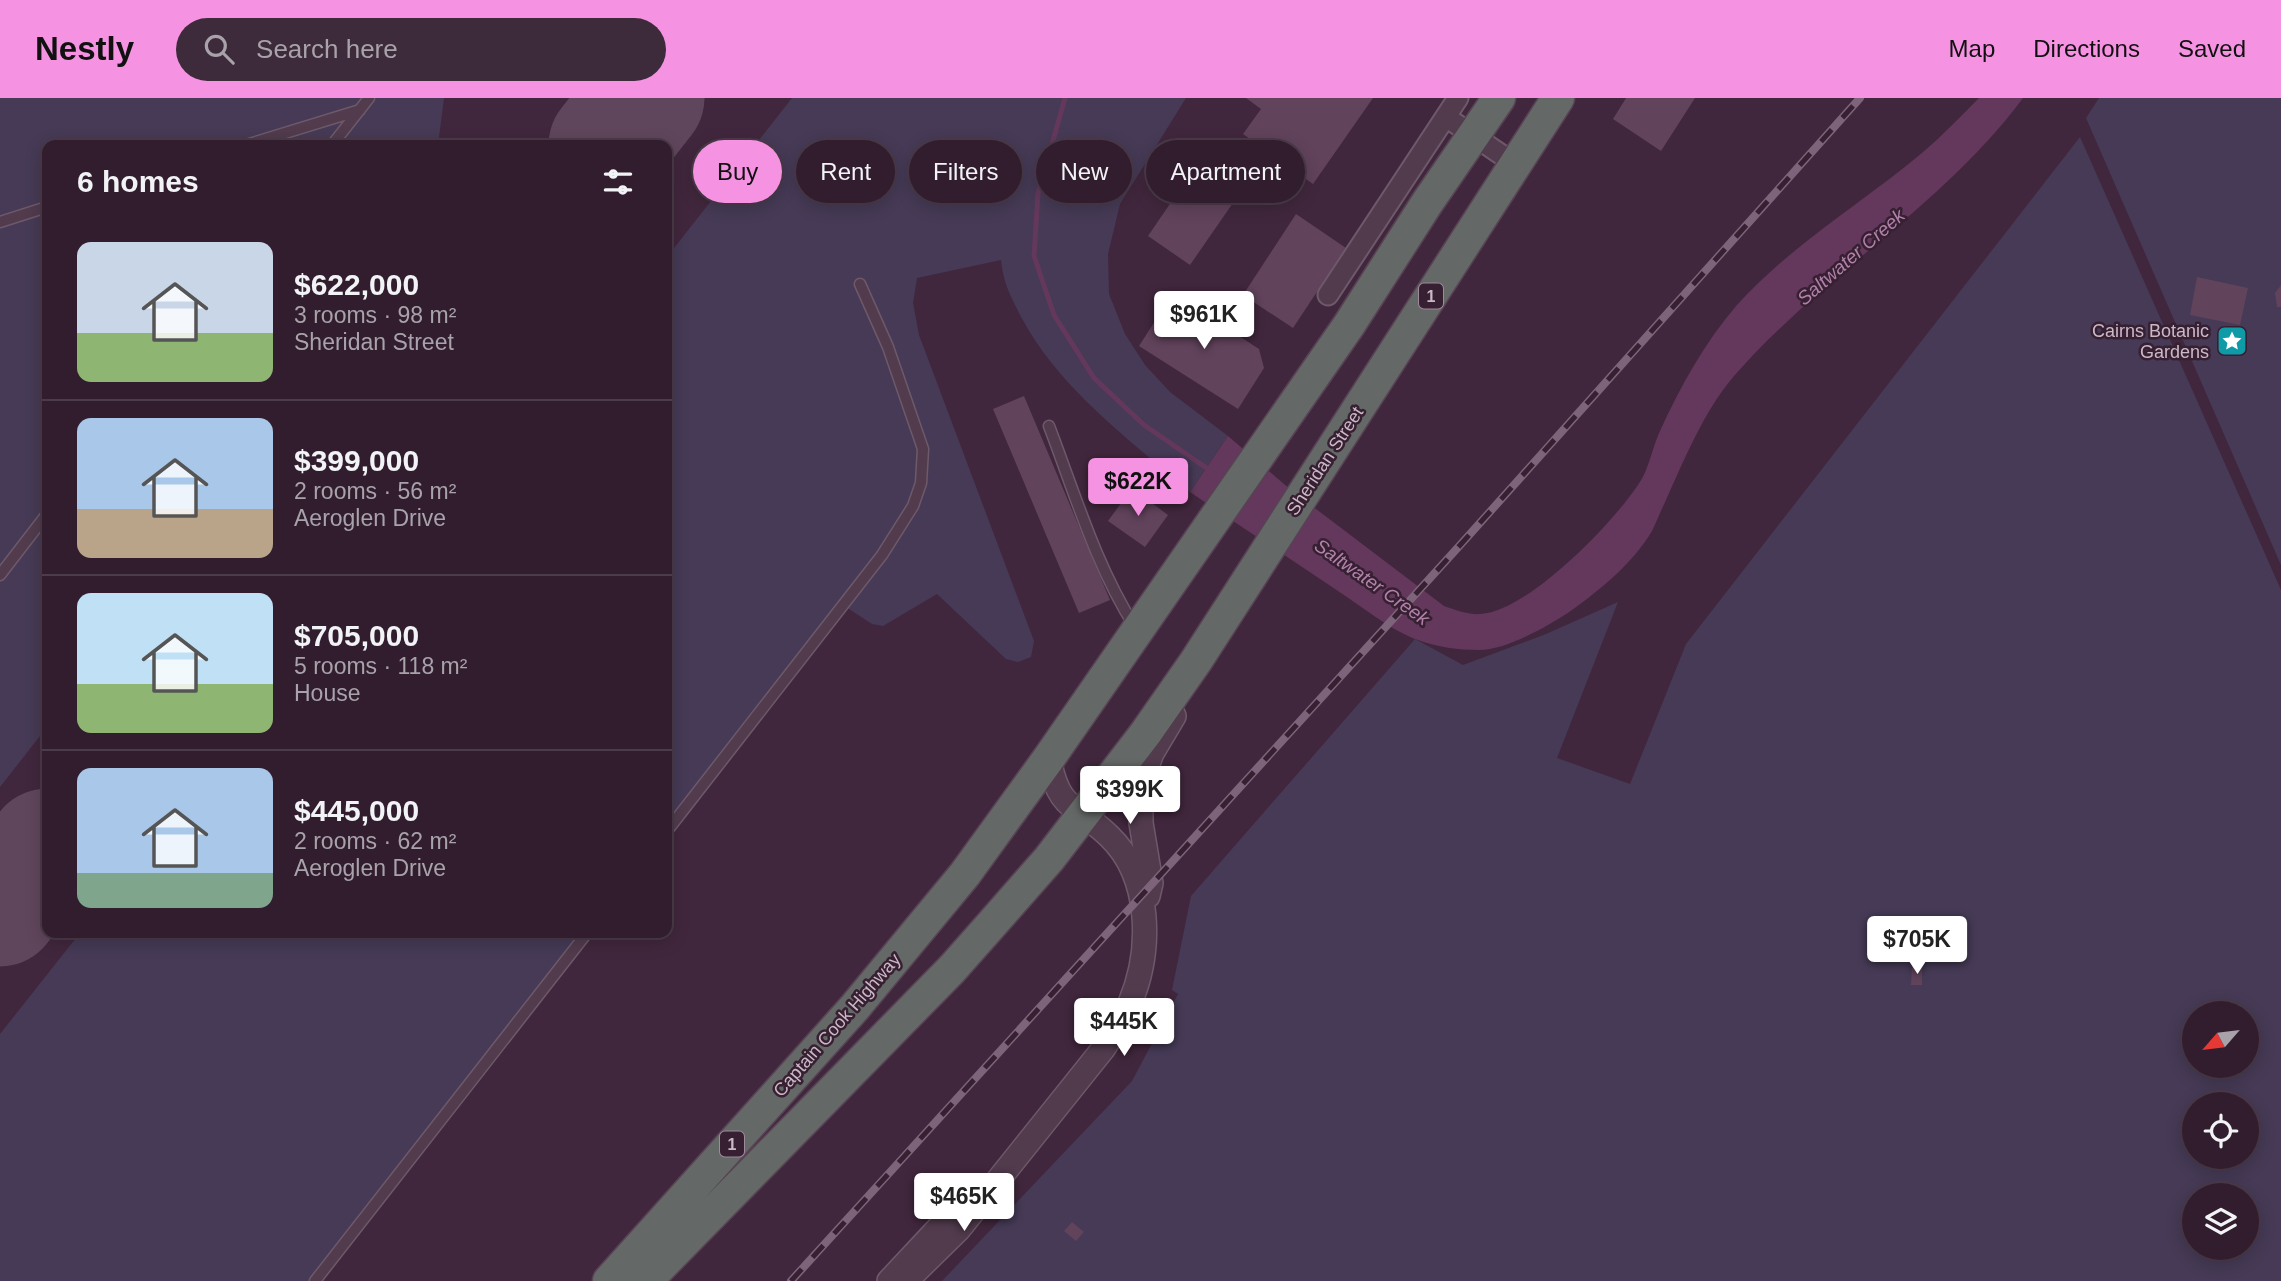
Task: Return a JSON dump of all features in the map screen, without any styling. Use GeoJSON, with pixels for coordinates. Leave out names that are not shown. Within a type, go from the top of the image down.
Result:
{"type":"FeatureCollection","features":[{"type":"Feature","properties":{"kind":"highway","name":"1"},"geometry":{"type":"LineString","coordinates":[[1049,758],[1375,286],[1499,98]]}},
{"type":"Feature","properties":{"kind":"highway","name":"Sheridan Street"},"geometry":{"type":"LineString","coordinates":[[1082,816],[1196,662],[1558,98]]}},
{"type":"Feature","properties":{"kind":"highway","name":"Captain Cook Highway"},"geometry":{"type":"LineString","coordinates":[[609,1281],[885,972],[965,874],[1049,758]]}},
{"type":"Feature","properties":{"kind":"highway","name":"Captain Cook Highway"},"geometry":{"type":"LineString","coordinates":[[646,1281],[951,969],[1049,859],[1082,816]]}},
{"type":"Feature","properties":{"kind":"street"},"geometry":{"type":"LineString","coordinates":[[1328,295],[1458,98]]}},
{"type":"Feature","properties":{"kind":"street"},"geometry":{"type":"LineString","coordinates":[[1446,117],[1516,164]]}},
{"type":"Feature","properties":{"kind":"street"},"geometry":{"type":"LineString","coordinates":[[1144,916],[1151,884],[1141,822],[1141,783],[1145,768],[1170,725],[1196,662]]}},
{"type":"Feature","properties":{"kind":"street"},"geometry":{"type":"LineString","coordinates":[[906,1281],[959,1229],[1103,1049],[1119,1025],[1137,981],[1143,951],[1142,893],[1121,849],[1108,834],[1071,808],[1057,787],[1049,758]]}},
{"type":"Feature","properties":{"kind":"street"},"geometry":{"type":"LineString","coordinates":[[889,1281],[948,1218],[1014,1161]]}},
{"type":"Feature","properties":{"kind":"lane"},"geometry":{"type":"LineString","coordinates":[[336,140],[369,98]]}},
{"type":"Feature","properties":{"kind":"lane"},"geometry":{"type":"LineString","coordinates":[[262,140],[360,110]]}},
{"type":"Feature","properties":{"kind":"lane"},"geometry":{"type":"LineString","coordinates":[[0,222],[42,209]]}},
{"type":"Feature","properties":{"kind":"lane"},"geometry":{"type":"LineString","coordinates":[[672,825],[882,555],[913,506],[921,483],[923,449],[888,347],[860,284]]}},
{"type":"Feature","properties":{"kind":"lane"},"geometry":{"type":"LineString","coordinates":[[1049,426],[1103,569],[1119,602],[1138,630]]}},
{"type":"Feature","properties":{"kind":"lane"},"geometry":{"type":"LineString","coordinates":[[0,575],[42,520]]}},
{"type":"Feature","properties":{"kind":"lane"},"geometry":{"type":"LineString","coordinates":[[315,1281],[583,938]]}},
{"type":"Feature","properties":{"kind":"shaded area"},"geometry":{"type":"Polygon","coordinates":[[[0,98],[444,98],[439,140],[42,140],[42,733],[0,787],[0,98]]]}},
{"type":"Feature","properties":{"kind":"shaded area"},"geometry":{"type":"Polygon","coordinates":[[[792,98],[1186,98],[1160,140],[1146,140],[1146,162],[1132,185],[1132,140],[1036,140],[1036,203],[1121,203],[1108,254],[1109,294],[1125,334],[1145,365],[1170,392],[1228,436],[1190,492],[1096,411],[1054,366],[1020,315],[1005,282],[1001,260],[917,278],[913,303],[919,335],[1034,641],[1031,657],[1018,662],[1006,659],[937,594],[883,626],[872,624],[843,605],[672,825],[672,251],[709,203],[782,203],[782,140],[759,140],[792,98]]]}},
{"type":"Feature","properties":{"kind":"shaded area","name":"Cairns Botanic Gardens"},"geometry":{"type":"Polygon","coordinates":[[[2099,98],[2281,98],[2281,565],[2086,118],[2099,98]]]}},
{"type":"Feature","properties":{"kind":"shaded area"},"geometry":{"type":"Polygon","coordinates":[[[2080,137],[2281,590],[2281,1281],[942,1281],[1132,1081],[1178,994],[1172,990],[1191,896],[1415,639],[1463,665],[1546,634],[1618,602],[1557,758],[1630,784],[1686,644],[2080,137]]]}},
{"type":"Feature","properties":{"kind":"shaded area"},"geometry":{"type":"Polygon","coordinates":[[[76,938],[583,938],[315,1281],[0,1281],[0,1034],[76,938]]]}},
{"type":"Feature","properties":{"kind":"water"},"geometry":{"type":"Polygon","coordinates":[[[1979,98],[2023,98],[1991,137],[1956,173],[1768,339],[1734,376],[1704,420],[1652,531],[1636,554],[1616,575],[1583,602],[1528,636],[1502,646],[1479,650],[1440,646],[1408,636],[1378,619],[1190,492],[1228,436],[1291,490],[1444,606],[1476,614],[1500,609],[1522,598],[1567,563],[1626,502],[1645,473],[1660,431],[1685,382],[1714,334],[1737,305],[1803,244],[1922,153],[1979,98]]]}},
{"type":"Feature","properties":{"kind":"building"},"geometry":{"type":"Polygon","coordinates":[[[1246,98],[1373,98],[1313,184],[1305,178],[1305,140],[1251,140],[1243,134],[1261,109],[1246,98]]]}},
{"type":"Feature","properties":{"kind":"building"},"geometry":{"type":"Polygon","coordinates":[[[1626,98],[1695,98],[1661,151],[1613,119],[1626,98]]]}},
{"type":"Feature","properties":{"kind":"building"},"geometry":{"type":"Polygon","coordinates":[[[1170,203],[1233,203],[1190,265],[1148,236],[1170,203]]]}},
{"type":"Feature","properties":{"kind":"building"},"geometry":{"type":"Polygon","coordinates":[[[1296,214],[1346,248],[1293,328],[1243,295],[1296,214]]]}},
{"type":"Feature","properties":{"kind":"building"},"geometry":{"type":"Polygon","coordinates":[[[2197,277],[2248,288],[2240,325],[2190,315],[2197,277]]]}},
{"type":"Feature","properties":{"kind":"building"},"geometry":{"type":"Polygon","coordinates":[[[2281,285],[2281,307],[2277,307],[2275,293],[2281,285]]]}},
{"type":"Feature","properties":{"kind":"building"},"geometry":{"type":"Polygon","coordinates":[[[1173,293],[1259,349],[1264,368],[1238,409],[1139,346],[1173,293]]]}},
{"type":"Feature","properties":{"kind":"building"},"geometry":{"type":"Polygon","coordinates":[[[1024,396],[1110,600],[1079,613],[993,409],[1024,396]]]}},
{"type":"Feature","properties":{"kind":"building"},"geometry":{"type":"Polygon","coordinates":[[[1132,488],[1168,515],[1145,547],[1108,521],[1132,488]]]}},
{"type":"Feature","properties":{"kind":"building"},"geometry":{"type":"Polygon","coordinates":[[[1912,966],[1922,967],[1922,985],[1911,985],[1912,966]]]}},
{"type":"Feature","properties":{"kind":"building"},"geometry":{"type":"Polygon","coordinates":[[[1072,1222],[1084,1232],[1076,1241],[1064,1231],[1072,1222]]]}},
{"type":"Feature","properties":{"kind":"waterway","name":"Saltwater Creek"},"geometry":{"type":"LineString","coordinates":[[1065,98],[1038,194],[1034,256],[1054,315],[1094,378],[1144,425],[1211,471]]}},
{"type":"Feature","properties":{"kind":"runway"},"geometry":{"type":"LineString","coordinates":[[612,140],[645,98]]}},
{"type":"Feature","properties":{"kind":"runway"},"geometry":{"type":"LineString","coordinates":[[0,907],[42,854]]}},
{"type":"Feature","properties":{"kind":"railway"},"geometry":{"type":"LineString","coordinates":[[791,1281],[1462,543],[1860,98]]}},
{"type":"Feature","properties":{"kind":"place","name":"Cairns Botanic Gardens"},"geometry":{"type":"Point","coordinates":[2232,341]}}]}
